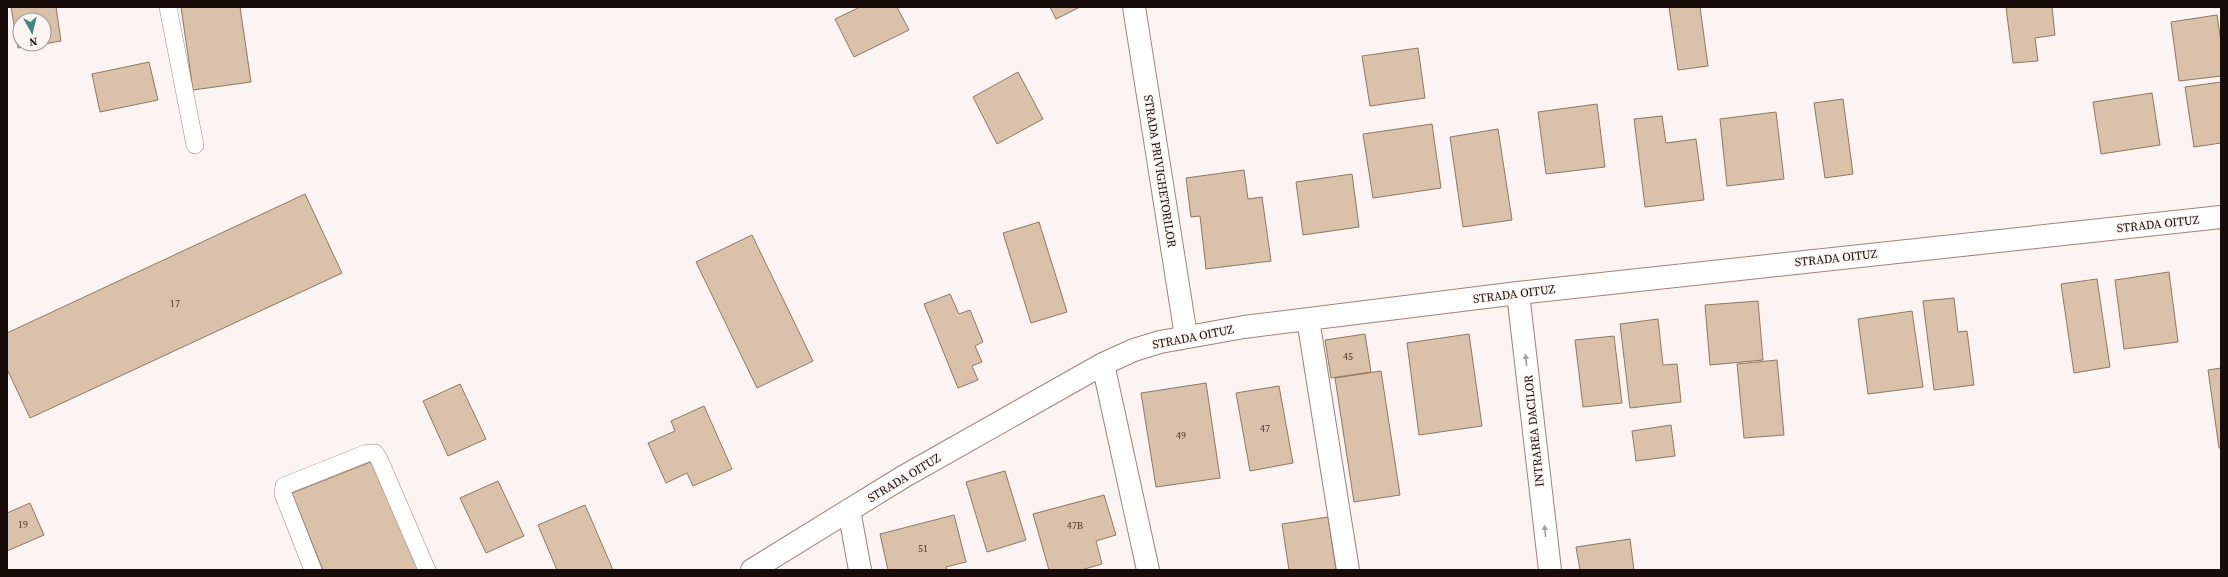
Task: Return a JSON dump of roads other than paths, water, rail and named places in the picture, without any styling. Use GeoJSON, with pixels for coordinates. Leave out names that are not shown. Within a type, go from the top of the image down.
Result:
{"type":"FeatureCollection","features":[{"type":"Feature","properties":{"kind":"street","name":"STRADA PRIVIGHETORILOR"},"geometry":{"type":"LineString","coordinates":[[1134,7],[1186,336]]}},
{"type":"Feature","properties":{"kind":"street","name":"STRADA OITUZ"},"geometry":{"type":"LineString","coordinates":[[752,570],[903,477],[1103,364],[1134,350],[1186,336],[1518,293],[2221,217]]}},
{"type":"Feature","properties":{"kind":"street","name":"INTRAREA DACILOR"},"geometry":{"type":"LineString","coordinates":[[1518,293],[1550,570]]}},
{"type":"Feature","properties":{"kind":"street"},"geometry":{"type":"LineString","coordinates":[[1308,319],[1348,570]]}},
{"type":"Feature","properties":{"kind":"street"},"geometry":{"type":"LineString","coordinates":[[1103,364],[1148,570]]}},
{"type":"Feature","properties":{"kind":"street"},"geometry":{"type":"LineString","coordinates":[[849,510],[860,570]]}},
{"type":"Feature","properties":{"kind":"lane"},"geometry":{"type":"LineString","coordinates":[[168,7],[195,145]]}},
{"type":"Feature","properties":{"kind":"lane"},"geometry":{"type":"LineString","coordinates":[[312,570],[283,494],[284,486],[367,452],[375,453],[379,459],[427,570]]}}]}
